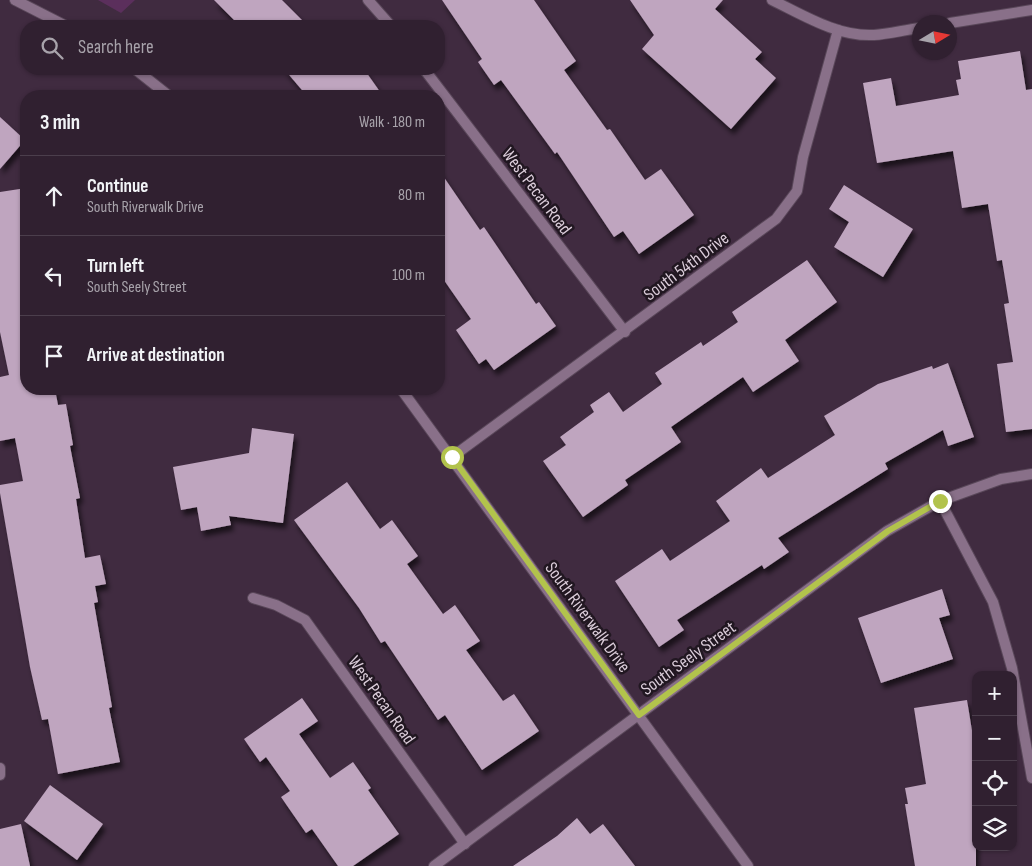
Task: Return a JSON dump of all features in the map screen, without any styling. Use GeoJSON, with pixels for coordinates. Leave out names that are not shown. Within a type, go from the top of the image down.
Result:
{"type":"FeatureCollection","features":[{"type":"Feature","properties":{"kind":"street"},"geometry":{"type":"LineString","coordinates":[[15,0],[54,20]]}},
{"type":"Feature","properties":{"kind":"street"},"geometry":{"type":"LineString","coordinates":[[368,0],[386,20]]}},
{"type":"Feature","properties":{"kind":"street"},"geometry":{"type":"LineString","coordinates":[[772,0],[838,30],[872,35],[912,29]]}},
{"type":"Feature","properties":{"kind":"street"},"geometry":{"type":"LineString","coordinates":[[957,22],[1032,10]]}},
{"type":"Feature","properties":{"kind":"street","name":"South 54th Drive"},"geometry":{"type":"LineString","coordinates":[[452,457],[625,332],[776,219],[798,191],[803,157],[838,30]]}},
{"type":"Feature","properties":{"kind":"street"},"geometry":{"type":"LineString","coordinates":[[143,75],[161,90]]}},
{"type":"Feature","properties":{"kind":"street","name":"West Pecan Road"},"geometry":{"type":"LineString","coordinates":[[429,75],[440,90]]}},
{"type":"Feature","properties":{"kind":"street","name":"West Pecan Road"},"geometry":{"type":"LineString","coordinates":[[445,96],[625,332]]}},
{"type":"Feature","properties":{"kind":"street","name":"South Riverwalk Drive"},"geometry":{"type":"LineString","coordinates":[[406,395],[748,866]]}},
{"type":"Feature","properties":{"kind":"street","name":"South Seely Street"},"geometry":{"type":"LineString","coordinates":[[434,866],[888,531],[940,501],[1001,479],[1032,474]]}},
{"type":"Feature","properties":{"kind":"street"},"geometry":{"type":"LineString","coordinates":[[940,501],[994,602],[1012,668],[1032,778]]}},
{"type":"Feature","properties":{"kind":"street","name":"West Pecan Road"},"geometry":{"type":"LineString","coordinates":[[253,598],[276,604],[305,620],[465,844]]}},
{"type":"Feature","properties":{"kind":"shaded area"},"geometry":{"type":"Polygon","coordinates":[[[98,0],[135,0],[121,13],[98,0]]]}},
{"type":"Feature","properties":{"kind":"building"},"geometry":{"type":"Polygon","coordinates":[[[214,0],[282,0],[302,20],[234,20],[214,0]]]}},
{"type":"Feature","properties":{"kind":"building"},"geometry":{"type":"Polygon","coordinates":[[[442,0],[534,0],[576,61],[564,70],[607,130],[610,129],[645,180],[661,169],[694,215],[639,254],[623,231],[614,237],[557,152],[555,154],[501,80],[494,85],[478,62],[482,59],[442,0]]]}},
{"type":"Feature","properties":{"kind":"building"},"geometry":{"type":"Polygon","coordinates":[[[630,0],[723,0],[715,9],[762,52],[755,59],[776,78],[731,129],[642,49],[654,35],[630,0]]]}},
{"type":"Feature","properties":{"kind":"building"},"geometry":{"type":"Polygon","coordinates":[[[1020,51],[1026,90],[1032,89],[1032,429],[1006,432],[997,364],[1013,362],[1004,304],[1009,303],[1002,260],[997,261],[988,204],[962,208],[953,151],[877,163],[863,83],[891,78],[896,106],[959,95],[956,80],[961,79],[958,61],[1020,51]]]}},
{"type":"Feature","properties":{"kind":"building"},"geometry":{"type":"Polygon","coordinates":[[[289,75],[368,75],[379,90],[302,90],[289,75]]]}},
{"type":"Feature","properties":{"kind":"building"},"geometry":{"type":"Polygon","coordinates":[[[0,117],[20,135],[20,146],[0,169],[0,117]]]}},
{"type":"Feature","properties":{"kind":"building"},"geometry":{"type":"Polygon","coordinates":[[[445,179],[480,230],[484,227],[536,304],[539,302],[556,326],[494,370],[486,359],[479,364],[456,330],[471,319],[445,282],[445,179]]]}},
{"type":"Feature","properties":{"kind":"building"},"geometry":{"type":"Polygon","coordinates":[[[844,185],[913,229],[883,277],[834,247],[849,222],[829,209],[844,185]]]}},
{"type":"Feature","properties":{"kind":"building"},"geometry":{"type":"Polygon","coordinates":[[[20,189],[20,395],[56,395],[58,405],[66,404],[73,445],[70,446],[80,498],[76,499],[85,558],[100,555],[106,584],[95,586],[98,602],[94,603],[112,707],[109,708],[120,762],[58,774],[48,719],[42,720],[30,667],[0,493],[0,485],[23,481],[15,438],[0,441],[0,377],[9,375],[0,332],[0,192],[20,189]]]}},
{"type":"Feature","properties":{"kind":"building"},"geometry":{"type":"Polygon","coordinates":[[[807,260],[837,302],[785,340],[799,361],[753,392],[743,377],[671,427],[681,442],[625,480],[628,485],[583,517],[543,461],[566,445],[560,437],[594,412],[590,405],[609,392],[623,412],[662,384],[655,373],[701,342],[703,346],[738,322],[732,312],[807,260]]]}},
{"type":"Feature","properties":{"kind":"building"},"geometry":{"type":"Polygon","coordinates":[[[948,363],[974,437],[948,446],[943,430],[885,463],[888,469],[778,538],[789,552],[764,569],[762,565],[677,620],[684,630],[659,647],[615,581],[662,549],[670,561],[730,521],[716,501],[761,468],[768,478],[835,435],[824,416],[878,384],[932,366],[933,369],[948,363]]]}},
{"type":"Feature","properties":{"kind":"building"},"geometry":{"type":"Polygon","coordinates":[[[252,428],[294,434],[283,523],[229,516],[231,525],[201,531],[197,507],[181,510],[173,467],[249,453],[252,428]]]}},
{"type":"Feature","properties":{"kind":"building"},"geometry":{"type":"Polygon","coordinates":[[[347,482],[380,529],[392,520],[418,556],[407,564],[443,614],[455,605],[480,641],[466,650],[503,701],[514,694],[539,731],[482,770],[445,715],[438,720],[385,641],[381,643],[359,608],[294,520],[347,482]]]}},
{"type":"Feature","properties":{"kind":"building"},"geometry":{"type":"Polygon","coordinates":[[[942,589],[950,615],[939,618],[953,659],[881,683],[858,618],[942,589]]]}},
{"type":"Feature","properties":{"kind":"building"},"geometry":{"type":"Polygon","coordinates":[[[302,698],[318,721],[299,734],[330,778],[353,762],[371,788],[368,790],[399,834],[353,866],[338,866],[312,829],[306,833],[281,797],[290,791],[266,757],[260,762],[244,739],[302,698]]]}},
{"type":"Feature","properties":{"kind":"building"},"geometry":{"type":"Polygon","coordinates":[[[967,700],[972,731],[972,851],[976,851],[976,866],[915,866],[905,804],[908,804],[905,788],[926,784],[914,708],[967,700]]]}},
{"type":"Feature","properties":{"kind":"building"},"geometry":{"type":"Polygon","coordinates":[[[50,785],[103,824],[77,860],[24,821],[50,785]]]}},
{"type":"Feature","properties":{"kind":"building"},"geometry":{"type":"Polygon","coordinates":[[[577,818],[590,834],[603,824],[635,866],[513,866],[557,836],[577,818]]]}},
{"type":"Feature","properties":{"kind":"building"},"geometry":{"type":"Polygon","coordinates":[[[21,824],[30,866],[0,866],[0,829],[21,824]]]}},
{"type":"Feature","properties":{"kind":"route"},"geometry":{"type":"LineString","coordinates":[[452,457],[639,715],[888,531],[940,501]]}}]}
